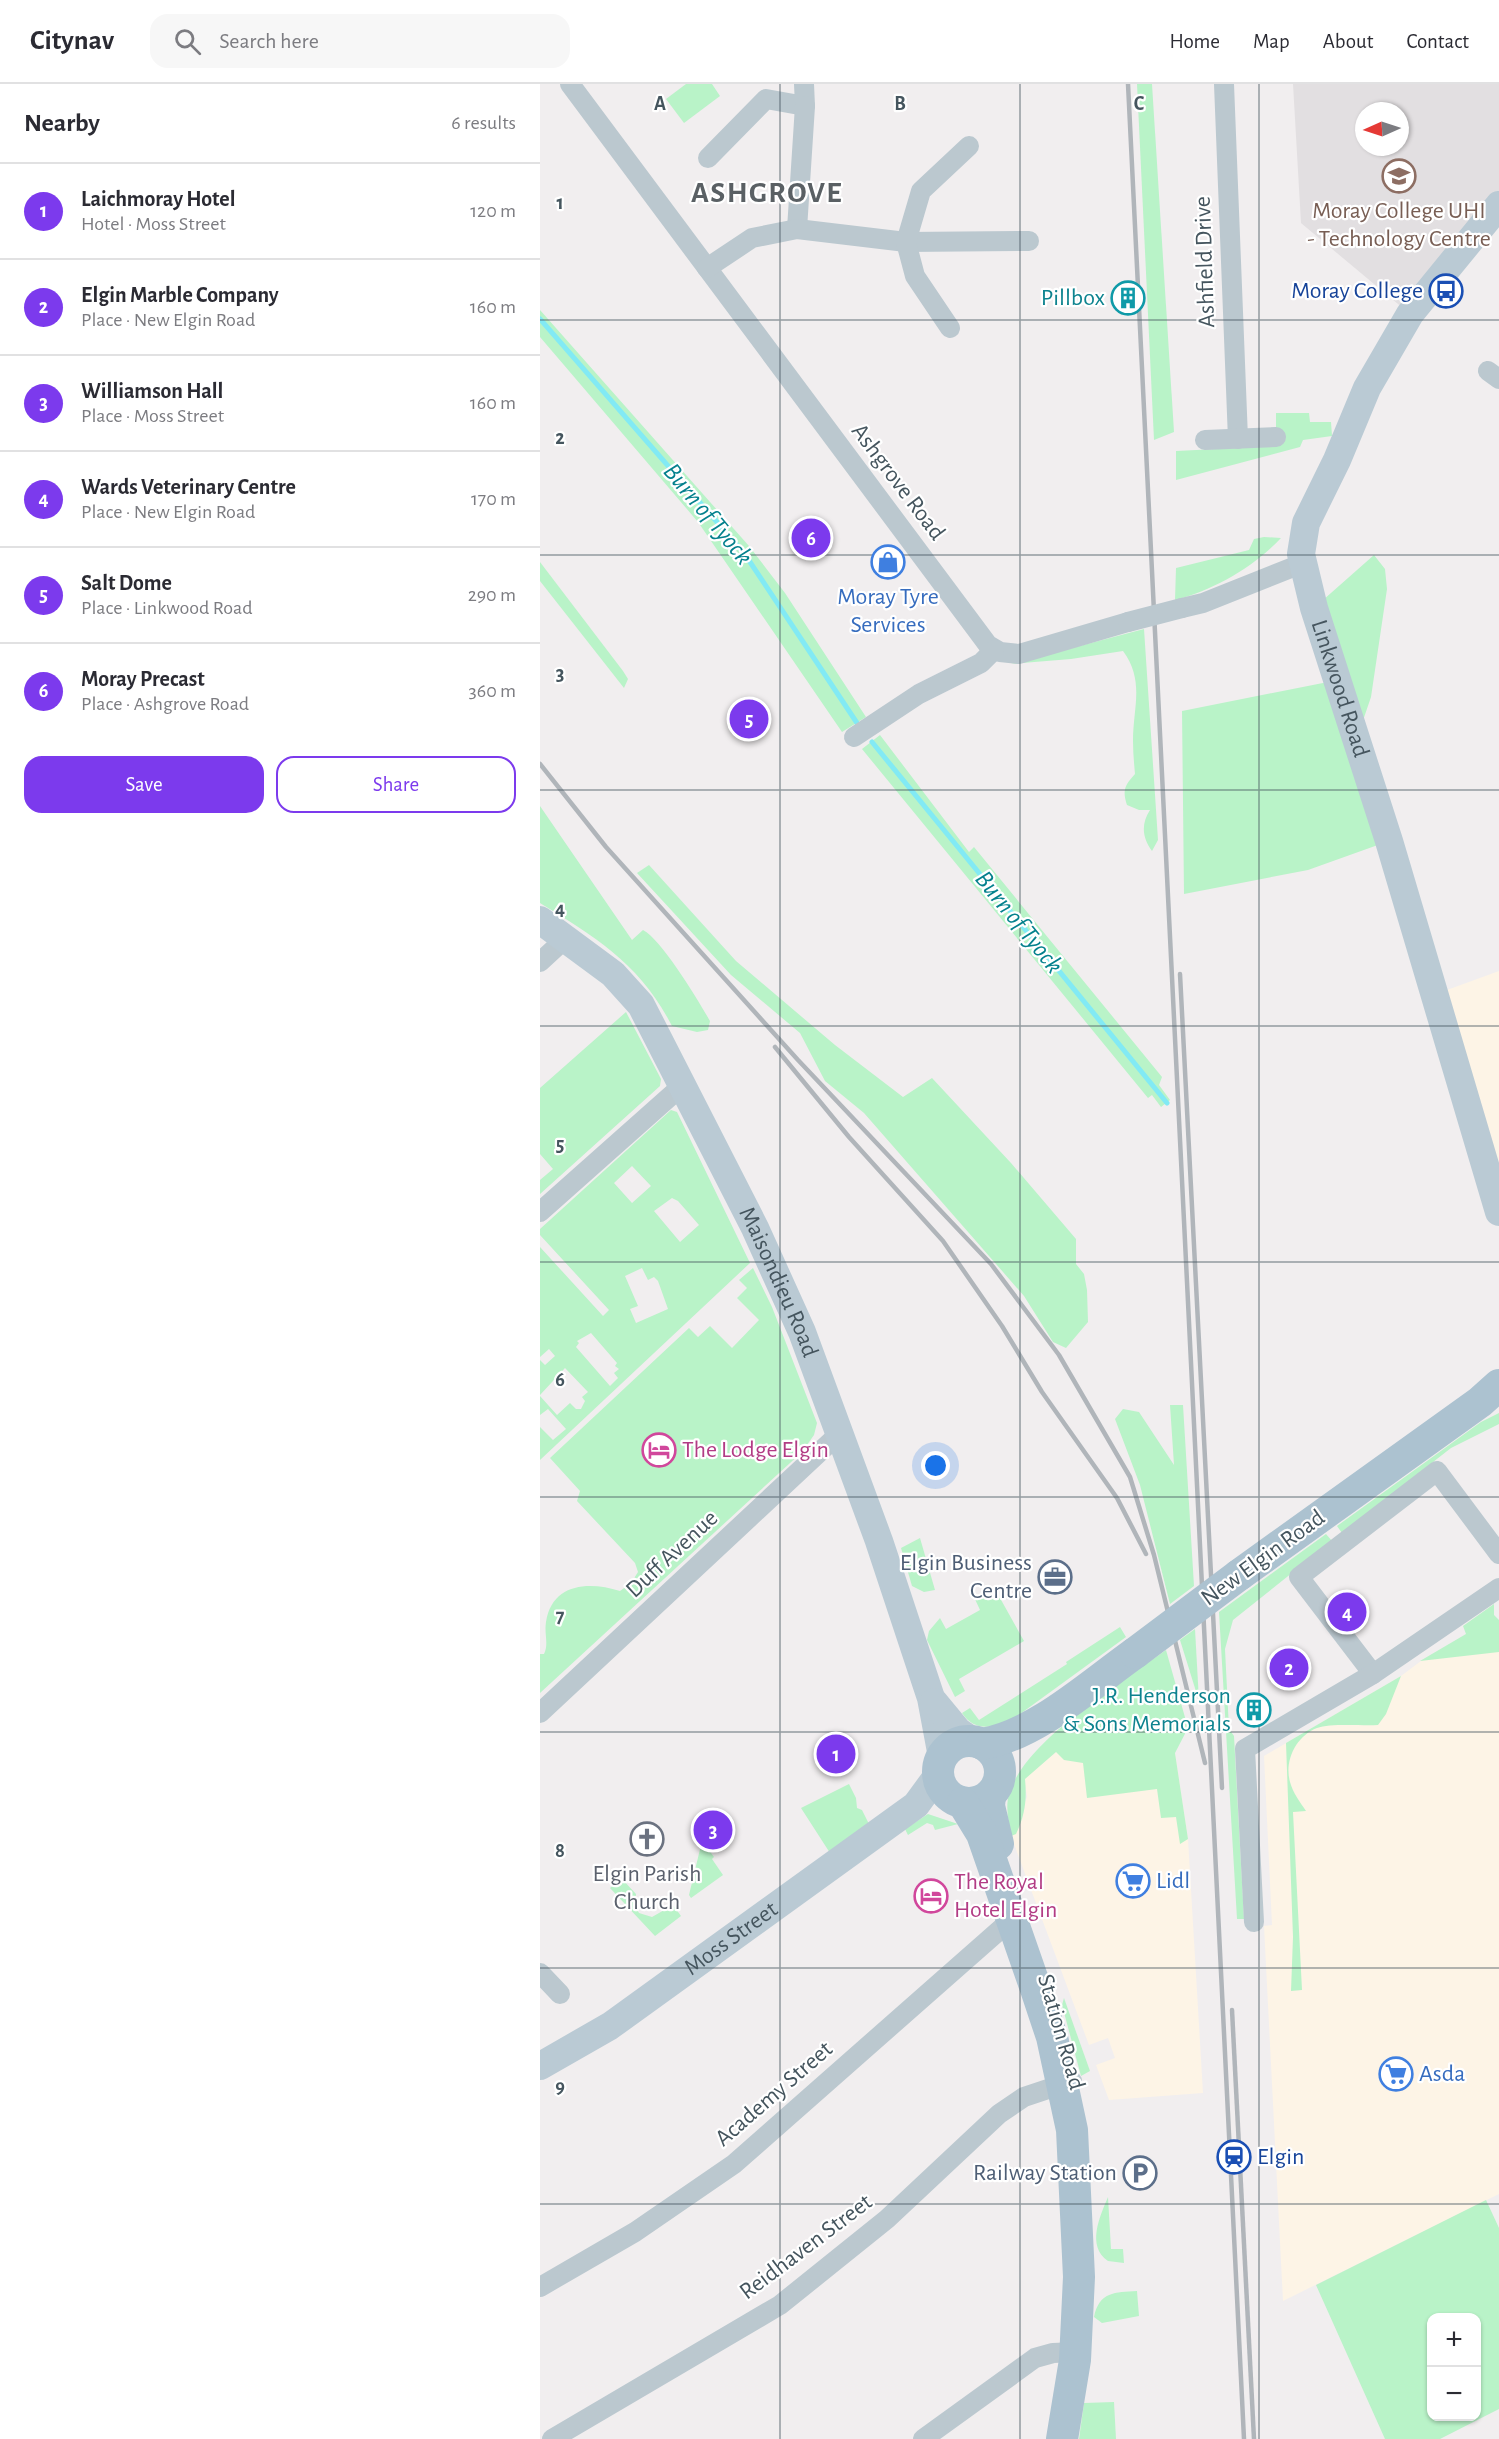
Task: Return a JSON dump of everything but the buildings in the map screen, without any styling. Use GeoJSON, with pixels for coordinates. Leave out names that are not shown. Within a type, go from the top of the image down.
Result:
{"type":"FeatureCollection","features":[{"type":"Feature","properties":{"kind":"main road","name":"New Elgin Road"},"geometry":{"type":"LineString","coordinates":[[1047,1715],[1023,1739],[964,1784],[952,1746],[1000,1741],[1047,1715],[1493,1394]]}},
{"type":"Feature","properties":{"kind":"main road","name":"Station Road"},"geometry":{"type":"LineString","coordinates":[[978,1743],[994,1754],[964,1784],[993,1829],[1048,2024],[1069,2081],[1075,2161],[1075,2238],[1079,2277],[1075,2352],[1061,2433]]}},
{"type":"Feature","properties":{"kind":"street","name":"Ashgrove Road"},"geometry":{"type":"LineString","coordinates":[[570,84],[983,640],[994,650]]}},
{"type":"Feature","properties":{"kind":"street"},"geometry":{"type":"LineString","coordinates":[[797,229],[805,106],[804,84]]}},
{"type":"Feature","properties":{"kind":"street","name":"Ashfield Drive"},"geometry":{"type":"LineString","coordinates":[[1224,84],[1238,438]]}},
{"type":"Feature","properties":{"kind":"street"},"geometry":{"type":"LineString","coordinates":[[708,159],[766,99],[805,106]]}},
{"type":"Feature","properties":{"kind":"street"},"geometry":{"type":"LineString","coordinates":[[950,328],[915,276],[906,242],[921,191],[969,146]]}},
{"type":"Feature","properties":{"kind":"street","name":"Linkwood Road"},"geometry":{"type":"LineString","coordinates":[[1499,205],[1410,314],[1367,388],[1338,460],[1306,523],[1301,545],[1301,564],[1389,841],[1499,1212]]}},
{"type":"Feature","properties":{"kind":"street"},"geometry":{"type":"LineString","coordinates":[[707,268],[752,238],[797,229],[906,242],[1029,241]]}},
{"type":"Feature","properties":{"kind":"street"},"geometry":{"type":"LineString","coordinates":[[1205,440],[1276,437]]}},
{"type":"Feature","properties":{"kind":"street"},"geometry":{"type":"LineString","coordinates":[[854,737],[919,694],[981,663],[994,650],[1019,654],[1203,603],[1301,564]]}},
{"type":"Feature","properties":{"kind":"street","name":"Maisondieu Road"},"geometry":{"type":"LineString","coordinates":[[540,920],[567,938],[628,988],[647,1014],[684,1084],[779,1279],[840,1433],[931,1698],[964,1784]]}},
{"type":"Feature","properties":{"kind":"street"},"geometry":{"type":"LineString","coordinates":[[540,962],[567,938]]}},
{"type":"Feature","properties":{"kind":"street"},"geometry":{"type":"LineString","coordinates":[[540,1212],[684,1084]]}},
{"type":"Feature","properties":{"kind":"street","name":"Duff Avenue"},"geometry":{"type":"LineString","coordinates":[[540,1713],[840,1433]]}},
{"type":"Feature","properties":{"kind":"street"},"geometry":{"type":"LineString","coordinates":[[1373,1674],[1299,1577],[1437,1471],[1499,1554]]}},
{"type":"Feature","properties":{"kind":"street"},"geometry":{"type":"LineString","coordinates":[[1254,1922],[1245,1749],[1373,1674],[1499,1588]]}},
{"type":"Feature","properties":{"kind":"street","name":"Maisondieu Road"},"geometry":{"type":"LineString","coordinates":[[931,1698],[958,1731],[978,1743]]}},
{"type":"Feature","properties":{"kind":"street","name":"Moss Street"},"geometry":{"type":"LineString","coordinates":[[540,2066],[610,2026],[916,1805],[964,1784]]}},
{"type":"Feature","properties":{"kind":"street","name":"Academy Street"},"geometry":{"type":"LineString","coordinates":[[540,2287],[635,2232],[734,2164],[1018,1917]]}},
{"type":"Feature","properties":{"kind":"street"},"geometry":{"type":"LineString","coordinates":[[540,1973],[560,1994]]}},
{"type":"Feature","properties":{"kind":"street","name":"Reidhaven Street"},"geometry":{"type":"LineString","coordinates":[[552,2439],[780,2305],[887,2219],[999,2114],[1024,2097],[1069,2081]]}},
{"type":"Feature","properties":{"kind":"street"},"geometry":{"type":"LineString","coordinates":[[923,2439],[1035,2358],[1053,2353],[1075,2352]]}},
{"type":"Feature","properties":{"kind":"shaded area","name":"Moray College UHI - Technology Centre"},"geometry":{"type":"Polygon","coordinates":[[[1293,84],[1499,84],[1499,205],[1410,314],[1301,223],[1293,84]]]}},
{"type":"Feature","properties":{"kind":"shaded area"},"geometry":{"type":"Polygon","coordinates":[[[1499,971],[1499,1212],[1436,994],[1499,971]]]}},
{"type":"Feature","properties":{"kind":"shaded area"},"geometry":{"type":"Polygon","coordinates":[[[1499,1634],[1499,2194],[1283,2301],[1264,1926],[1272,1925],[1264,1756],[1401,1676],[1421,1661],[1499,1634]]]}},
{"type":"Feature","properties":{"kind":"shaded area"},"geometry":{"type":"Polygon","coordinates":[[[1056,1752],[1175,1753],[1188,1839],[1203,2093],[1109,2100],[1096,2065],[1115,2058],[1108,2038],[1089,2045],[1011,1836],[1027,1797],[1024,1779],[1056,1752]]]}},
{"type":"Feature","properties":{"kind":"green space"},"geometry":{"type":"Polygon","coordinates":[[[686,84],[712,84],[720,96],[684,123],[666,99],[686,84]]]}},
{"type":"Feature","properties":{"kind":"green space"},"geometry":{"type":"Polygon","coordinates":[[[1137,84],[1152,84],[1174,432],[1154,440],[1137,84]]]}},
{"type":"Feature","properties":{"kind":"green space"},"geometry":{"type":"Polygon","coordinates":[[[540,310],[749,546],[785,593],[866,717],[842,732],[698,522],[540,337],[540,310]]]}},
{"type":"Feature","properties":{"kind":"green space"},"geometry":{"type":"Polygon","coordinates":[[[1276,413],[1309,413],[1310,422],[1331,422],[1332,436],[1303,440],[1300,447],[1176,480],[1176,451],[1276,446],[1276,413]]]}},
{"type":"Feature","properties":{"kind":"green space"},"geometry":{"type":"Polygon","coordinates":[[[1281,538],[1259,559],[1219,584],[1175,600],[1176,568],[1249,550],[1254,539],[1281,538]]]}},
{"type":"Feature","properties":{"kind":"green space"},"geometry":{"type":"Polygon","coordinates":[[[1374,555],[1385,569],[1387,589],[1371,697],[1357,738],[1389,841],[1308,870],[1184,894],[1182,711],[1338,680],[1314,608],[1374,555]]]}},
{"type":"Feature","properties":{"kind":"green space"},"geometry":{"type":"Polygon","coordinates":[[[540,562],[623,671],[628,679],[624,688],[540,581],[540,562]]]}},
{"type":"Feature","properties":{"kind":"green space"},"geometry":{"type":"Polygon","coordinates":[[[1144,629],[1158,840],[1152,851],[1146,841],[1144,830],[1145,820],[1150,810],[1139,810],[1127,805],[1125,795],[1127,785],[1135,774],[1133,741],[1136,684],[1130,662],[1123,651],[1071,659],[1011,664],[1144,629]]]}},
{"type":"Feature","properties":{"kind":"green space"},"geometry":{"type":"Polygon","coordinates":[[[880,735],[969,852],[974,847],[1162,1077],[1159,1085],[1170,1100],[1161,1107],[1152,1095],[1148,1098],[862,749],[880,735]]]}},
{"type":"Feature","properties":{"kind":"green space"},"geometry":{"type":"Polygon","coordinates":[[[540,806],[632,940],[643,930],[660,945],[710,1021],[708,1030],[697,1032],[672,1026],[646,986],[615,954],[580,928],[540,903],[540,806]]]}},
{"type":"Feature","properties":{"kind":"green space"},"geometry":{"type":"Polygon","coordinates":[[[649,865],[736,961],[835,1045],[903,1097],[932,1078],[1011,1163],[1076,1239],[1076,1264],[1084,1274],[1087,1290],[1088,1322],[1066,1348],[1053,1342],[1024,1296],[864,1113],[825,1081],[800,1033],[731,975],[637,873],[649,865]]]}},
{"type":"Feature","properties":{"kind":"green space"},"geometry":{"type":"Polygon","coordinates":[[[626,1012],[661,1079],[660,1086],[540,1194],[540,1180],[553,1169],[540,1154],[540,1088],[626,1012]]]}},
{"type":"Feature","properties":{"kind":"green space"},"geometry":{"type":"Polygon","coordinates":[[[671,1110],[677,1112],[750,1263],[540,1460],[540,1427],[553,1440],[566,1429],[548,1409],[540,1415],[540,1396],[557,1415],[570,1403],[576,1409],[581,1409],[585,1401],[582,1397],[588,1392],[565,1368],[540,1395],[540,1360],[545,1365],[555,1356],[549,1349],[540,1357],[540,1247],[603,1316],[609,1310],[540,1235],[540,1229],[671,1110]],[[632,1166],[614,1183],[632,1203],[651,1186],[632,1166]],[[672,1198],[654,1211],[680,1242],[699,1225],[678,1201],[672,1198]],[[642,1268],[625,1276],[638,1306],[630,1309],[636,1323],[668,1309],[658,1281],[654,1277],[648,1280],[642,1268]],[[591,1333],[577,1341],[579,1343],[576,1347],[610,1386],[618,1378],[614,1373],[619,1369],[615,1366],[617,1363],[591,1333]]]}},
{"type":"Feature","properties":{"kind":"green space"},"geometry":{"type":"Polygon","coordinates":[[[753,1268],[772,1307],[817,1423],[814,1435],[802,1452],[540,1693],[540,1654],[544,1654],[546,1622],[556,1599],[564,1592],[585,1586],[620,1591],[631,1583],[638,1572],[635,1563],[577,1501],[580,1491],[550,1458],[689,1328],[698,1337],[710,1326],[732,1348],[759,1320],[737,1298],[747,1288],[739,1280],[753,1268]]]}},
{"type":"Feature","properties":{"kind":"green space"},"geometry":{"type":"Polygon","coordinates":[[[1170,1405],[1183,1405],[1194,1586],[1170,1604],[1140,1485],[1115,1419],[1123,1409],[1139,1412],[1174,1465],[1170,1405]]]}},
{"type":"Feature","properties":{"kind":"green space"},"geometry":{"type":"Polygon","coordinates":[[[1499,1413],[1499,1424],[1451,1448],[1342,1533],[1337,1526],[1481,1422],[1499,1413]]]}},
{"type":"Feature","properties":{"kind":"green space"},"geometry":{"type":"Polygon","coordinates":[[[1326,1534],[1332,1541],[1233,1620],[1225,1649],[1229,1729],[1234,1736],[1244,1919],[1237,1919],[1219,1612],[1326,1534]]]}},
{"type":"Feature","properties":{"kind":"green space"},"geometry":{"type":"Polygon","coordinates":[[[920,1538],[935,1590],[924,1592],[912,1586],[901,1548],[920,1538]]]}},
{"type":"Feature","properties":{"kind":"green space"},"geometry":{"type":"Polygon","coordinates":[[[974,1597],[1000,1598],[1024,1641],[959,1679],[965,1691],[955,1697],[927,1640],[929,1631],[940,1618],[946,1629],[980,1610],[974,1597]]]}},
{"type":"Feature","properties":{"kind":"green space"},"geometry":{"type":"Polygon","coordinates":[[[1494,1604],[1494,1615],[1499,1620],[1499,1652],[1420,1661],[1466,1634],[1463,1626],[1494,1604]]]}},
{"type":"Feature","properties":{"kind":"green space"},"geometry":{"type":"Polygon","coordinates":[[[1120,1627],[1126,1637],[1009,1722],[995,1726],[977,1725],[962,1713],[970,1708],[979,1720],[1120,1627]]]}},
{"type":"Feature","properties":{"kind":"green space"},"geometry":{"type":"Polygon","coordinates":[[[1195,1629],[1199,1701],[1180,1640],[1195,1629]]]}},
{"type":"Feature","properties":{"kind":"green space"},"geometry":{"type":"Polygon","coordinates":[[[1166,1650],[1188,1728],[1175,1753],[1188,1839],[1180,1844],[1176,1817],[1161,1818],[1157,1789],[1087,1798],[1083,1763],[1064,1760],[1056,1752],[1025,1779],[1023,1814],[1016,1834],[1011,1836],[1007,1810],[1009,1794],[1018,1774],[1034,1754],[1076,1714],[1166,1650]]]}},
{"type":"Feature","properties":{"kind":"green space"},"geometry":{"type":"Polygon","coordinates":[[[1401,1676],[1386,1714],[1378,1725],[1338,1725],[1317,1728],[1303,1737],[1290,1758],[1290,1782],[1306,1811],[1293,1812],[1302,1990],[1291,1991],[1293,1937],[1286,1743],[1401,1676]]]}},
{"type":"Feature","properties":{"kind":"green space"},"geometry":{"type":"Polygon","coordinates":[[[849,1784],[856,1798],[857,1808],[862,1810],[869,1824],[830,1853],[801,1808],[849,1784]]]}},
{"type":"Feature","properties":{"kind":"green space"},"geometry":{"type":"Polygon","coordinates":[[[928,1814],[958,1824],[935,1830],[933,1825],[927,1823],[908,1835],[905,1829],[928,1814]]]}},
{"type":"Feature","properties":{"kind":"green space"},"geometry":{"type":"Polygon","coordinates":[[[702,1841],[714,1857],[712,1859],[723,1875],[691,1898],[689,1895],[702,1841]]]}},
{"type":"Feature","properties":{"kind":"green space"},"geometry":{"type":"Polygon","coordinates":[[[622,1879],[636,1894],[635,1906],[639,1913],[652,1917],[673,1905],[681,1916],[655,1936],[610,1888],[622,1879]]]}},
{"type":"Feature","properties":{"kind":"green space"},"geometry":{"type":"Polygon","coordinates":[[[1064,1998],[1090,2071],[1081,2076],[1062,2005],[1064,1998]]]}},
{"type":"Feature","properties":{"kind":"green space"},"geometry":{"type":"Polygon","coordinates":[[[1108,2197],[1111,2249],[1123,2249],[1124,2263],[1108,2261],[1101,2255],[1096,2239],[1108,2197]]]}},
{"type":"Feature","properties":{"kind":"green space"},"geometry":{"type":"Polygon","coordinates":[[[1486,2200],[1499,2228],[1499,2409],[1481,2418],[1481,2313],[1427,2313],[1427,2421],[1475,2421],[1440,2439],[1385,2439],[1316,2285],[1486,2200]]]}},
{"type":"Feature","properties":{"kind":"green space"},"geometry":{"type":"Polygon","coordinates":[[[1137,2291],[1139,2316],[1102,2323],[1094,2317],[1096,2309],[1104,2298],[1115,2293],[1137,2291]]]}},
{"type":"Feature","properties":{"kind":"green space"},"geometry":{"type":"Polygon","coordinates":[[[1114,2402],[1116,2439],[1079,2439],[1084,2403],[1114,2402]]]}},
{"type":"Feature","properties":{"kind":"waterway","name":"Burn of Tyock"},"geometry":{"type":"LineString","coordinates":[[540,319],[744,553],[857,723]]}},
{"type":"Feature","properties":{"kind":"waterway","name":"Burn of Tyock"},"geometry":{"type":"LineString","coordinates":[[872,742],[1167,1103]]}},
{"type":"Feature","properties":{"kind":"railway"},"geometry":{"type":"LineString","coordinates":[[1128,84],[1244,2439]]}},
{"type":"Feature","properties":{"kind":"railway"},"geometry":{"type":"LineString","coordinates":[[540,764],[606,847],[798,1060],[991,1264],[1059,1355],[1130,1477],[1154,1555],[1205,1763]]}},
{"type":"Feature","properties":{"kind":"railway"},"geometry":{"type":"LineString","coordinates":[[1180,974],[1222,1788]]}},
{"type":"Feature","properties":{"kind":"railway"},"geometry":{"type":"LineString","coordinates":[[775,1047],[849,1137],[943,1241],[1002,1326],[1042,1392],[1117,1498],[1146,1554]]}},
{"type":"Feature","properties":{"kind":"railway"},"geometry":{"type":"LineString","coordinates":[[1232,2010],[1254,2439]]}},
{"type":"Feature","properties":{"kind":"place","name":"Moray College UHI - Technology Centre"},"geometry":{"type":"Point","coordinates":[1399,176]}},
{"type":"Feature","properties":{"kind":"place","name":"Moray College"},"geometry":{"type":"Point","coordinates":[1446,291]}},
{"type":"Feature","properties":{"kind":"place","name":"Pillbox"},"geometry":{"type":"Point","coordinates":[1128,298]}},
{"type":"Feature","properties":{"kind":"place","name":"Moray Precast"},"geometry":{"type":"Point","coordinates":[811,538]}},
{"type":"Feature","properties":{"kind":"place","name":"Moray Tyre Services"},"geometry":{"type":"Point","coordinates":[888,562]}},
{"type":"Feature","properties":{"kind":"place","name":"Salt Dome"},"geometry":{"type":"Point","coordinates":[749,719]}},
{"type":"Feature","properties":{"kind":"place","name":"The Lodge Elgin"},"geometry":{"type":"Point","coordinates":[659,1450]}},
{"type":"Feature","properties":{"kind":"place","name":"Elgin Business Centre"},"geometry":{"type":"Point","coordinates":[1055,1577]}},
{"type":"Feature","properties":{"kind":"place","name":"Wards Veterinary Centre"},"geometry":{"type":"Point","coordinates":[1347,1612]}},
{"type":"Feature","properties":{"kind":"place","name":"Elgin Marble Company"},"geometry":{"type":"Point","coordinates":[1289,1668]}},
{"type":"Feature","properties":{"kind":"place","name":"J.R. Henderson & Sons Memorials"},"geometry":{"type":"Point","coordinates":[1254,1710]}},
{"type":"Feature","properties":{"kind":"place","name":"Laichmoray Hotel"},"geometry":{"type":"Point","coordinates":[836,1754]}},
{"type":"Feature","properties":{"kind":"place","name":"Williamson Hall"},"geometry":{"type":"Point","coordinates":[713,1830]}},
{"type":"Feature","properties":{"kind":"place","name":"Elgin Parish Church"},"geometry":{"type":"Point","coordinates":[647,1839]}},
{"type":"Feature","properties":{"kind":"place","name":"Lidl"},"geometry":{"type":"Point","coordinates":[1133,1881]}},
{"type":"Feature","properties":{"kind":"place","name":"The Royal Hotel Elgin"},"geometry":{"type":"Point","coordinates":[931,1896]}},
{"type":"Feature","properties":{"kind":"place","name":"Asda"},"geometry":{"type":"Point","coordinates":[1396,2074]}},
{"type":"Feature","properties":{"kind":"place","name":"Elgin"},"geometry":{"type":"Point","coordinates":[1234,2157]}},
{"type":"Feature","properties":{"kind":"place","name":"Railway Station"},"geometry":{"type":"Point","coordinates":[1140,2173]}},
{"type":"Feature","properties":{"kind":"district","name":"ASHGROVE"},"geometry":{"type":"Point","coordinates":[767,193]}}]}
